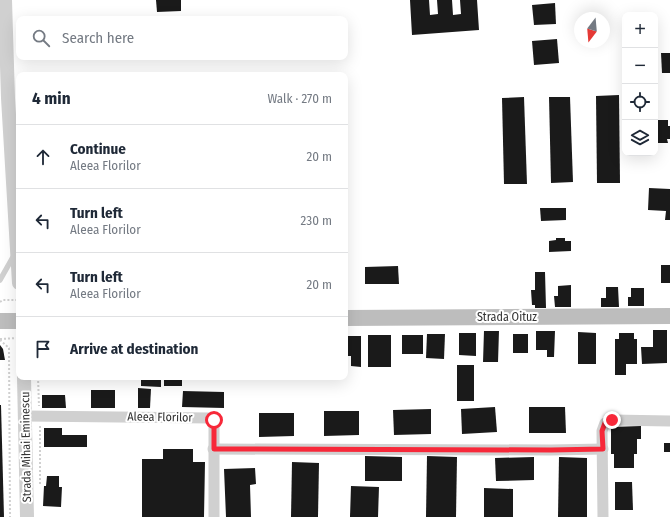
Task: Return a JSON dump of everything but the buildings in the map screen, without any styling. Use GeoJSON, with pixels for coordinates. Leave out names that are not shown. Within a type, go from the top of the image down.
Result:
{"type":"FeatureCollection","features":[{"type":"Feature","properties":{"kind":"main road","name":"Strada Oituz"},"geometry":{"type":"LineString","coordinates":[[348,318],[670,316]]}},
{"type":"Feature","properties":{"kind":"main road"},"geometry":{"type":"LineString","coordinates":[[0,321],[16,321]]}},
{"type":"Feature","properties":{"kind":"street"},"geometry":{"type":"LineString","coordinates":[[5,0],[8,98],[16,233]]}},
{"type":"Feature","properties":{"kind":"street","name":"Strada Mihai Eminescu"},"geometry":{"type":"LineString","coordinates":[[24,380],[27,517]]}},
{"type":"Feature","properties":{"kind":"street","name":"Aleea Florilor"},"geometry":{"type":"LineString","coordinates":[[26,416],[210,418],[214,420],[214,449]]}},
{"type":"Feature","properties":{"kind":"street"},"geometry":{"type":"LineString","coordinates":[[603,517],[602,431],[605,423],[612,420],[670,421]]}},
{"type":"Feature","properties":{"kind":"street"},"geometry":{"type":"LineString","coordinates":[[214,517],[214,449],[603,449]]}},
{"type":"Feature","properties":{"kind":"lane"},"geometry":{"type":"LineString","coordinates":[[0,280],[16,252]]}},
{"type":"Feature","properties":{"kind":"path"},"geometry":{"type":"LineString","coordinates":[[0,302],[3,300],[16,300]]}},
{"type":"Feature","properties":{"kind":"path"},"geometry":{"type":"LineString","coordinates":[[0,339],[16,338]]}},
{"type":"Feature","properties":{"kind":"path"},"geometry":{"type":"LineString","coordinates":[[0,339],[9,348],[10,517]]}},
{"type":"Feature","properties":{"kind":"path"},"geometry":{"type":"LineString","coordinates":[[38,380],[40,416],[40,485]]}},
{"type":"Feature","properties":{"kind":"route"},"geometry":{"type":"LineString","coordinates":[[214,420],[214,449],[551,450],[603,449],[602,431],[605,423],[612,420]]}}]}
